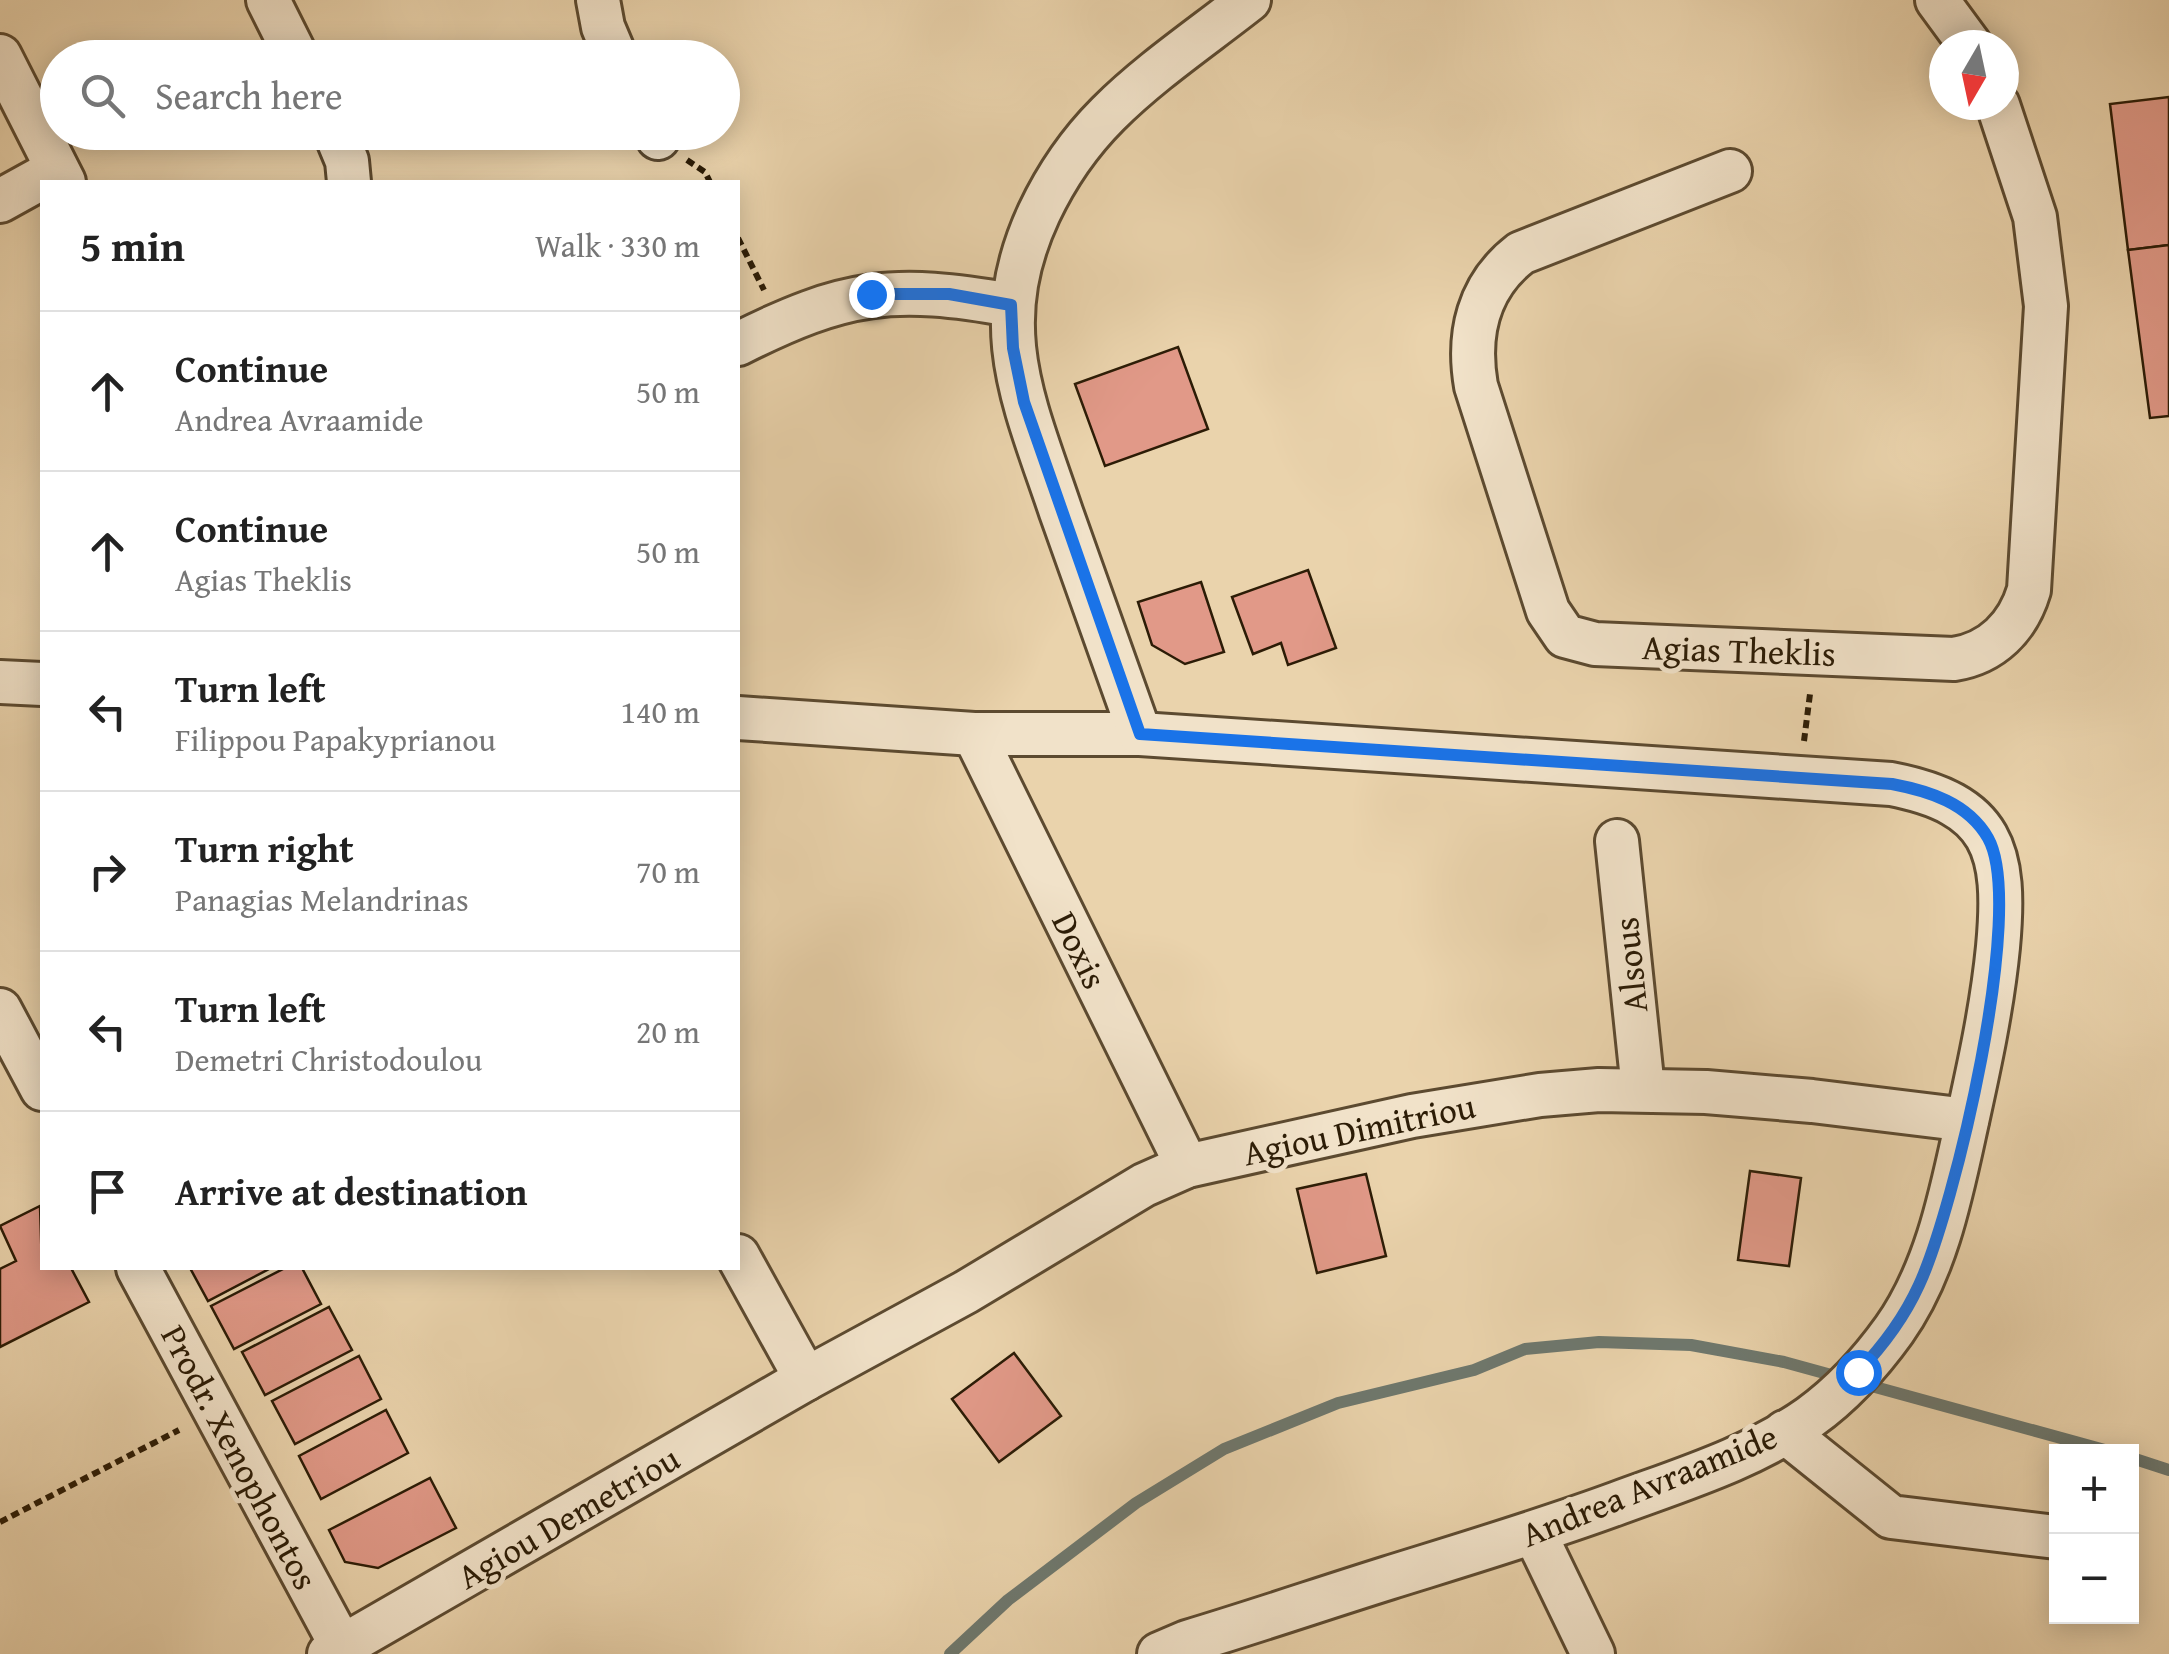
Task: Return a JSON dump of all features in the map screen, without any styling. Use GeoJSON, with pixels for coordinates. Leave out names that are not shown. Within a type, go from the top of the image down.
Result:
{"type":"FeatureCollection","features":[{"type":"Feature","properties":{"kind":"street"},"geometry":{"type":"LineString","coordinates":[[268,0],[288,40]]}},
{"type":"Feature","properties":{"kind":"street"},"geometry":{"type":"LineString","coordinates":[[598,0],[608,40]]}},
{"type":"Feature","properties":{"kind":"street"},"geometry":{"type":"LineString","coordinates":[[1140,734],[1024,402],[1013,348],[1011,305],[1028,236],[1054,182],[1078,148],[1129,94],[1249,0]]}},
{"type":"Feature","properties":{"kind":"street"},"geometry":{"type":"LineString","coordinates":[[1944,2],[1961,30]]}},
{"type":"Feature","properties":{"kind":"street"},"geometry":{"type":"LineString","coordinates":[[0,56],[40,136]]}},
{"type":"Feature","properties":{"kind":"street","name":"Agias Theklis"},"geometry":{"type":"LineString","coordinates":[[1730,171],[1521,253],[1495,275],[1478,312],[1473,368],[1554,624],[1566,636],[1595,644],[1954,659],[1971,656],[2001,638],[2024,607],[2029,590],[2046,306],[2035,217],[2003,120]]}},
{"type":"Feature","properties":{"kind":"street"},"geometry":{"type":"LineString","coordinates":[[47,150],[60,176]]}},
{"type":"Feature","properties":{"kind":"street"},"geometry":{"type":"LineString","coordinates":[[343,150],[349,180]]}},
{"type":"Feature","properties":{"kind":"street"},"geometry":{"type":"LineString","coordinates":[[0,200],[40,184]]}},
{"type":"Feature","properties":{"kind":"street"},"geometry":{"type":"LineString","coordinates":[[740,343],[841,300],[871,294],[949,294],[1011,305]]}},
{"type":"Feature","properties":{"kind":"street"},"geometry":{"type":"LineString","coordinates":[[0,682],[40,684]]}},
{"type":"Feature","properties":{"kind":"street"},"geometry":{"type":"LineString","coordinates":[[740,718],[974,734],[1140,734],[1799,777],[1922,790],[1959,807],[1979,824],[1996,857],[2000,908],[1994,980],[1967,1120]]}},
{"type":"Feature","properties":{"kind":"street","name":"Doxis"},"geometry":{"type":"LineString","coordinates":[[974,734],[1187,1166]]}},
{"type":"Feature","properties":{"kind":"street","name":"Alsous"},"geometry":{"type":"LineString","coordinates":[[1617,841],[1643,1089]]}},
{"type":"Feature","properties":{"kind":"street"},"geometry":{"type":"LineString","coordinates":[[0,1010],[40,1085]]}},
{"type":"Feature","properties":{"kind":"street","name":"Agiou Dimitriou"},"geometry":{"type":"LineString","coordinates":[[806,1379],[966,1292],[1144,1185],[1187,1166],[1540,1094],[1643,1089],[1841,1104],[1967,1120]]}},
{"type":"Feature","properties":{"kind":"street","name":"Andrea Avraamide"},"geometry":{"type":"LineString","coordinates":[[1159,1654],[1535,1534],[1682,1480],[1785,1432],[1832,1398],[1877,1352],[1910,1304],[1934,1250],[1967,1120]]}},
{"type":"Feature","properties":{"kind":"street"},"geometry":{"type":"LineString","coordinates":[[740,1260],[806,1379]]}},
{"type":"Feature","properties":{"kind":"street","name":"Prodr. Xenophontos"},"geometry":{"type":"LineString","coordinates":[[139,1270],[336,1650]]}},
{"type":"Feature","properties":{"kind":"street","name":"Agiou Demetriou"},"geometry":{"type":"LineString","coordinates":[[336,1650],[806,1379]]}},
{"type":"Feature","properties":{"kind":"street"},"geometry":{"type":"LineString","coordinates":[[1785,1432],[1891,1517],[2049,1536]]}},
{"type":"Feature","properties":{"kind":"street"},"geometry":{"type":"LineString","coordinates":[[1535,1534],[1593,1654]]}},
{"type":"Feature","properties":{"kind":"path"},"geometry":{"type":"LineString","coordinates":[[740,242],[780,324]]}},
{"type":"Feature","properties":{"kind":"path"},"geometry":{"type":"LineString","coordinates":[[1799,777],[1816,653]]}},
{"type":"Feature","properties":{"kind":"path"},"geometry":{"type":"LineString","coordinates":[[0,1522],[215,1411]]}},
{"type":"Feature","properties":{"kind":"building"},"geometry":{"type":"Polygon","coordinates":[[[2169,97],[2169,245],[2128,250],[2110,104],[2169,97]]]}},
{"type":"Feature","properties":{"kind":"building"},"geometry":{"type":"Polygon","coordinates":[[[2169,245],[2169,416],[2150,418],[2128,250],[2169,245]]]}},
{"type":"Feature","properties":{"kind":"building"},"geometry":{"type":"Polygon","coordinates":[[[1178,347],[1208,429],[1105,466],[1075,384],[1178,347]]]}},
{"type":"Feature","properties":{"kind":"building"},"geometry":{"type":"Polygon","coordinates":[[[1308,570],[1336,648],[1288,665],[1281,643],[1253,654],[1232,597],[1308,570]]]}},
{"type":"Feature","properties":{"kind":"building"},"geometry":{"type":"Polygon","coordinates":[[[1201,582],[1224,652],[1185,664],[1152,645],[1138,602],[1201,582]]]}},
{"type":"Feature","properties":{"kind":"building"},"geometry":{"type":"Polygon","coordinates":[[[1750,1171],[1801,1178],[1789,1266],[1738,1260],[1750,1171]]]}},
{"type":"Feature","properties":{"kind":"building"},"geometry":{"type":"Polygon","coordinates":[[[1366,1174],[1386,1256],[1317,1273],[1297,1189],[1366,1174]]]}},
{"type":"Feature","properties":{"kind":"building"},"geometry":{"type":"Polygon","coordinates":[[[40,1206],[40,1270],[72,1270],[89,1302],[0,1347],[0,1269],[16,1261],[0,1226],[40,1206]]]}},
{"type":"Feature","properties":{"kind":"building"},"geometry":{"type":"Polygon","coordinates":[[[191,1270],[267,1270],[208,1301],[191,1270]]]}},
{"type":"Feature","properties":{"kind":"building"},"geometry":{"type":"Polygon","coordinates":[[[281,1270],[303,1270],[321,1304],[234,1349],[211,1306],[281,1270]]]}},
{"type":"Feature","properties":{"kind":"building"},"geometry":{"type":"Polygon","coordinates":[[[329,1307],[352,1350],[265,1395],[242,1352],[329,1307]]]}},
{"type":"Feature","properties":{"kind":"building"},"geometry":{"type":"Polygon","coordinates":[[[1014,1353],[1061,1416],[999,1462],[952,1399],[1014,1353]]]}},
{"type":"Feature","properties":{"kind":"building"},"geometry":{"type":"Polygon","coordinates":[[[359,1356],[381,1399],[295,1444],[272,1401],[359,1356]]]}},
{"type":"Feature","properties":{"kind":"building"},"geometry":{"type":"Polygon","coordinates":[[[386,1410],[408,1453],[321,1499],[299,1456],[386,1410]]]}},
{"type":"Feature","properties":{"kind":"building"},"geometry":{"type":"Polygon","coordinates":[[[430,1478],[456,1528],[378,1568],[345,1562],[329,1530],[430,1478]]]}},
{"type":"Feature","properties":{"kind":"waterway"},"geometry":{"type":"LineString","coordinates":[[950,1654],[1008,1600],[1136,1503],[1224,1449],[1338,1403],[1474,1370],[1525,1349],[1599,1342],[1691,1345],[1784,1362],[2083,1444]]}},
{"type":"Feature","properties":{"kind":"waterway"},"geometry":{"type":"LineString","coordinates":[[2139,1460],[2169,1470]]}},
{"type":"Feature","properties":{"kind":"route"},"geometry":{"type":"LineString","coordinates":[[871,294],[949,294],[1011,305],[1013,348],[1024,402],[1140,734],[1892,784],[1922,790],[1971,815],[1996,857],[2000,908],[1994,980],[1978,1076],[1934,1250],[1896,1328],[1858,1372]]}}]}
